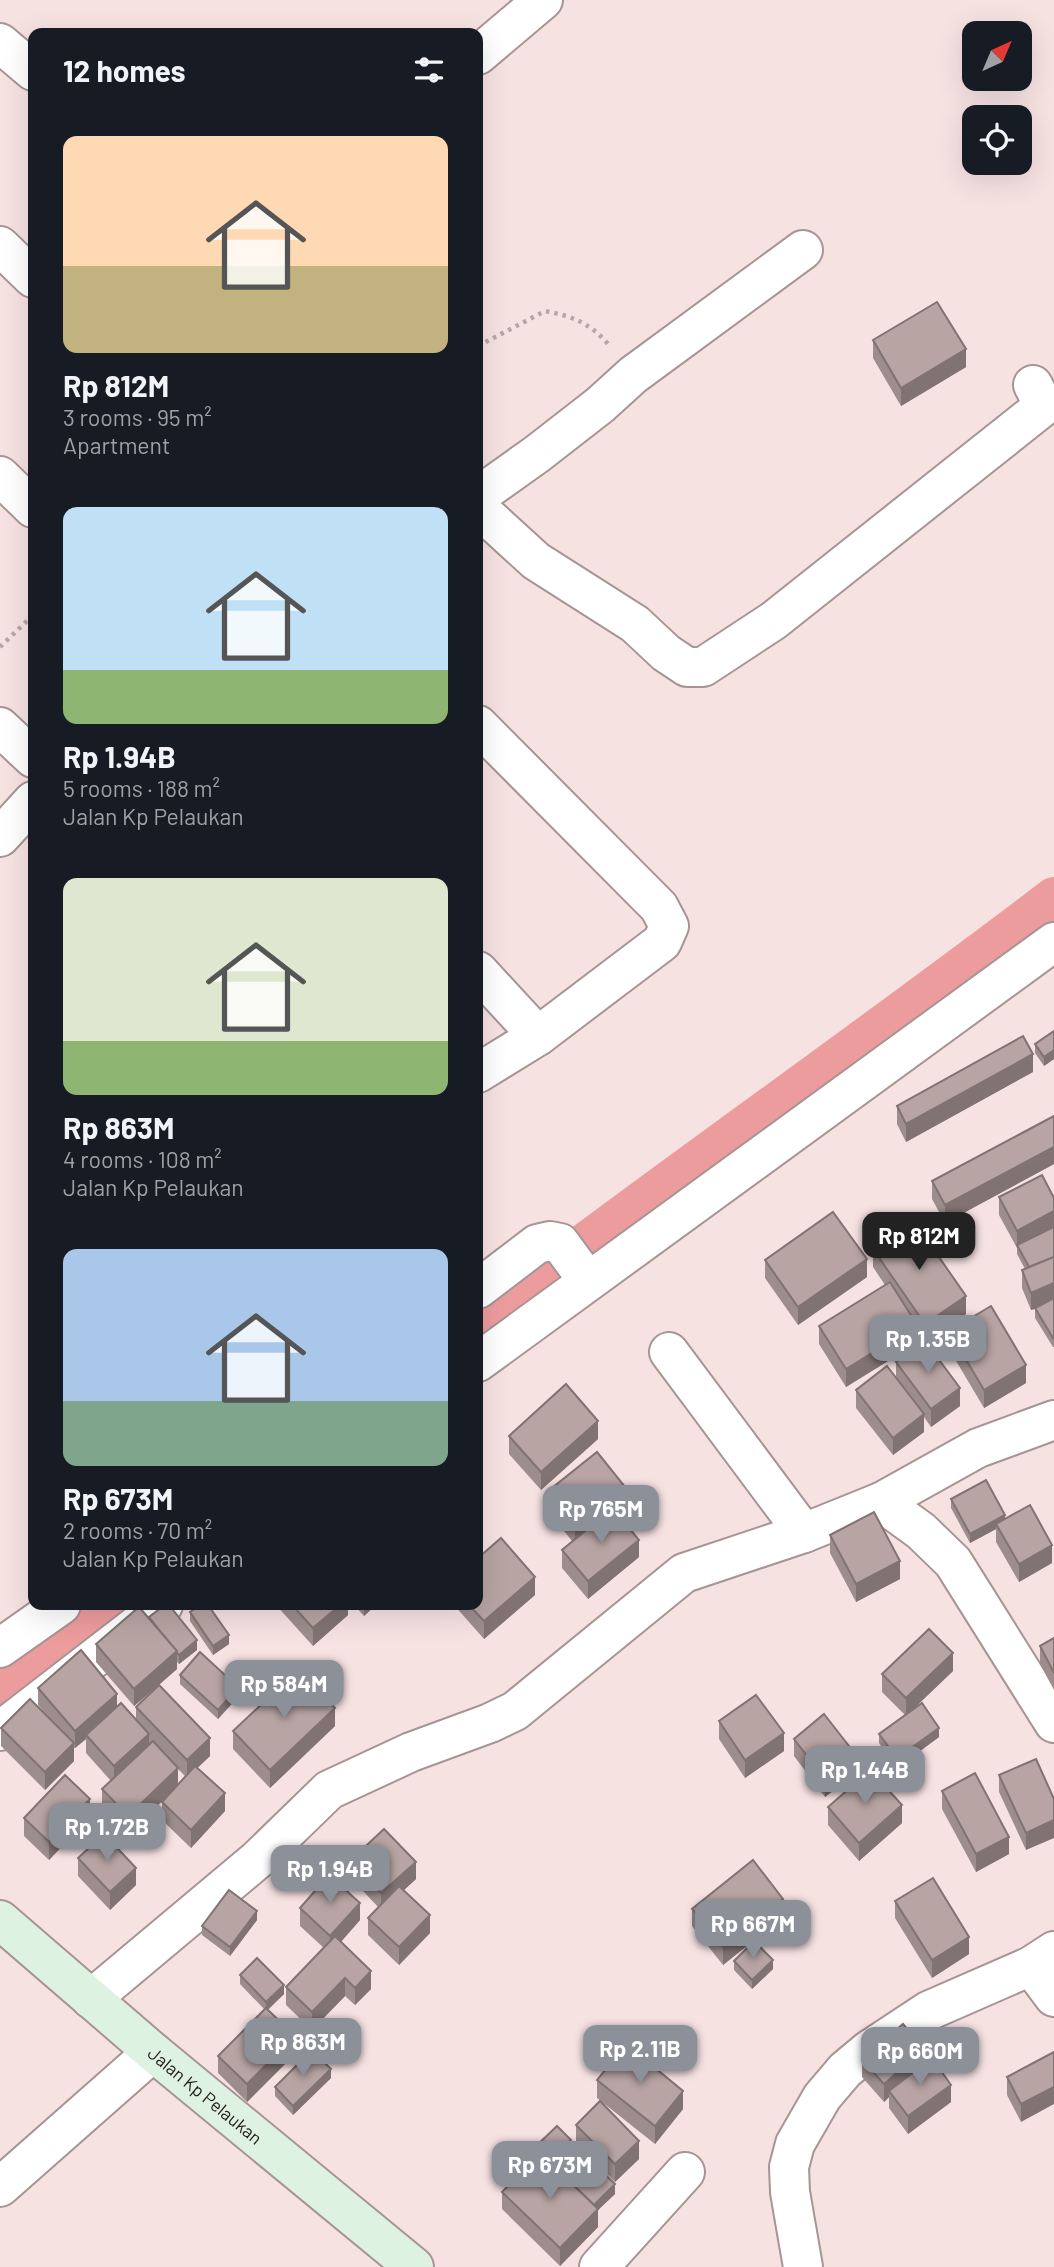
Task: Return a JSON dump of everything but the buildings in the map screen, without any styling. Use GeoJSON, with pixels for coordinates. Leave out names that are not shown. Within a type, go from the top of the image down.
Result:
{"type":"FeatureCollection","features":[{"type":"Feature","properties":{"kind":"street"},"geometry":{"type":"LineString","coordinates":[[483,51],[543,0]]}},
{"type":"Feature","properties":{"kind":"street"},"geometry":{"type":"LineString","coordinates":[[0,43],[28,67]]}},
{"type":"Feature","properties":{"kind":"street"},"geometry":{"type":"LineString","coordinates":[[0,246],[28,273]]}},
{"type":"Feature","properties":{"kind":"street"},"geometry":{"type":"LineString","coordinates":[[483,492],[600,405],[634,375],[803,250]]}},
{"type":"Feature","properties":{"kind":"street"},"geometry":{"type":"LineString","coordinates":[[483,513],[536,561],[635,624],[666,653],[687,667],[704,667],[773,621],[1044,406],[1033,385]]}},
{"type":"Feature","properties":{"kind":"street"},"geometry":{"type":"LineString","coordinates":[[0,476],[28,503]]}},
{"type":"Feature","properties":{"kind":"street"},"geometry":{"type":"LineString","coordinates":[[0,727],[28,753]]}},
{"type":"Feature","properties":{"kind":"street"},"geometry":{"type":"LineString","coordinates":[[483,730],[659,906],[669,926],[662,943],[538,1036],[483,1070]]}},
{"type":"Feature","properties":{"kind":"street"},"geometry":{"type":"LineString","coordinates":[[0,837],[28,806]]}},
{"type":"Feature","properties":{"kind":"street"},"geometry":{"type":"LineString","coordinates":[[483,1357],[577,1265],[1054,942]]}},
{"type":"Feature","properties":{"kind":"street"},"geometry":{"type":"LineString","coordinates":[[483,976],[538,1036]]}},
{"type":"Feature","properties":{"kind":"street"},"geometry":{"type":"LineString","coordinates":[[483,1285],[537,1244],[550,1241],[577,1265]]}},
{"type":"Feature","properties":{"kind":"street"},"geometry":{"type":"LineString","coordinates":[[669,1352],[803,1534]]}},
{"type":"Feature","properties":{"kind":"street"},"geometry":{"type":"LineString","coordinates":[[92,1999],[258,1859],[329,1790],[411,1752],[515,1711],[684,1573],[803,1534],[881,1502],[978,1448],[1054,1420]]}},
{"type":"Feature","properties":{"kind":"street"},"geometry":{"type":"LineString","coordinates":[[881,1502],[921,1531],[953,1562],[1054,1723]]}},
{"type":"Feature","properties":{"kind":"street"},"geometry":{"type":"LineString","coordinates":[[0,1648],[54,1610]]}},
{"type":"Feature","properties":{"kind":"street"},"geometry":{"type":"LineString","coordinates":[[4,1721],[156,1610]]}},
{"type":"Feature","properties":{"kind":"street","name":"Jalan Kp Pelaukan"},"geometry":{"type":"LineString","coordinates":[[0,1920],[153,2052],[414,2267]]}},
{"type":"Feature","properties":{"kind":"street"},"geometry":{"type":"LineString","coordinates":[[803,2267],[790,2192],[789,2167],[796,2144],[822,2097],[845,2070],[869,2050],[928,2011],[1043,1959],[1054,1997]]}},
{"type":"Feature","properties":{"kind":"street"},"geometry":{"type":"LineString","coordinates":[[0,2187],[153,2052]]}},
{"type":"Feature","properties":{"kind":"street"},"geometry":{"type":"LineString","coordinates":[[599,2267],[685,2172]]}},
{"type":"Feature","properties":{"kind":"path"},"geometry":{"type":"LineString","coordinates":[[483,343],[545,311],[569,316],[596,330],[634,375]]}},
{"type":"Feature","properties":{"kind":"path"},"geometry":{"type":"LineString","coordinates":[[0,647],[28,620]]}},
{"type":"Feature","properties":{"kind":"waterway"},"geometry":{"type":"LineString","coordinates":[[483,1319],[1054,897]]}},
{"type":"Feature","properties":{"kind":"waterway"},"geometry":{"type":"LineString","coordinates":[[0,1687],[102,1610]]}}]}
